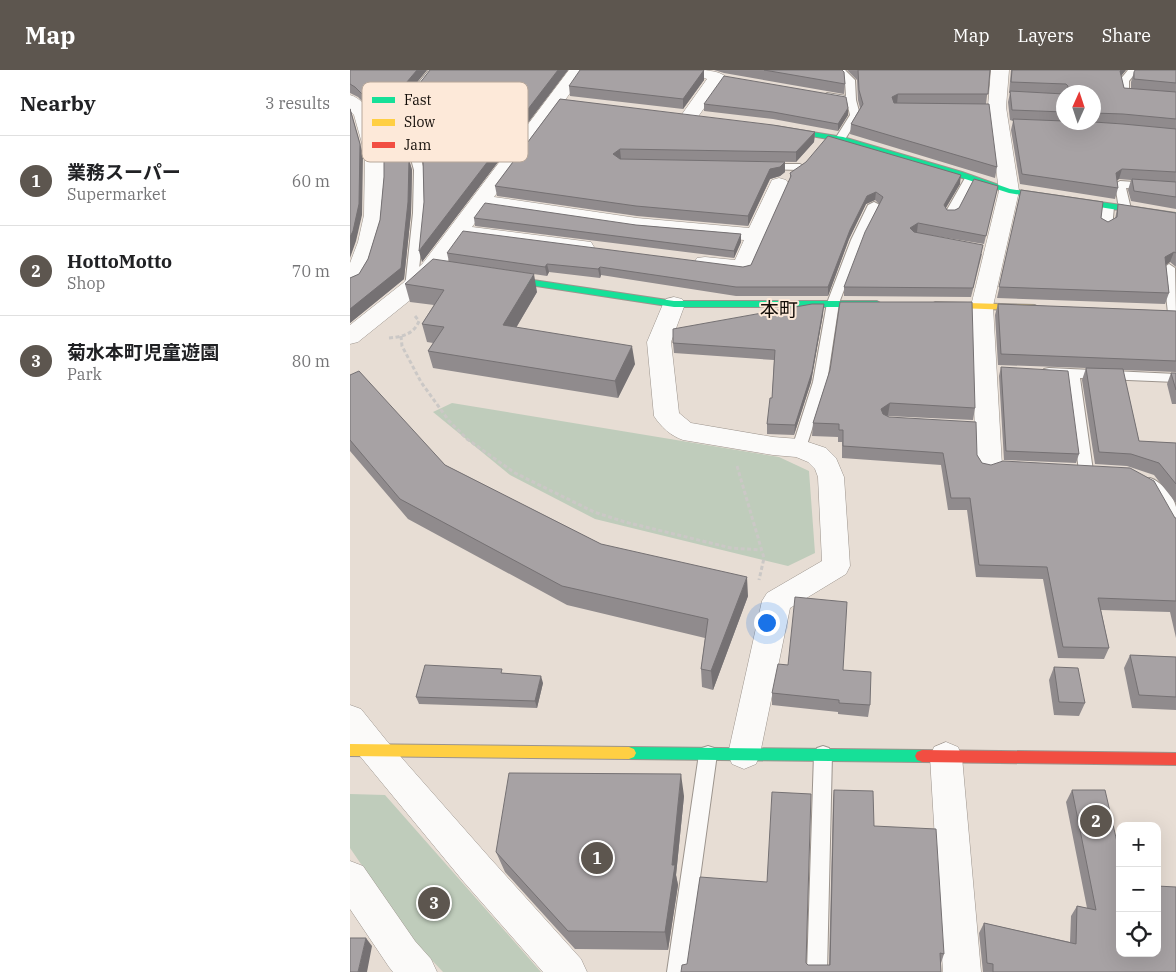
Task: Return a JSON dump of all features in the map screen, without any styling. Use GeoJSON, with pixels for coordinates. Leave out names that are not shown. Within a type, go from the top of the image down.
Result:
{"type":"FeatureCollection","features":[{"type":"Feature","properties":{"kind":"street"},"geometry":{"type":"LineString","coordinates":[[528,141],[559,102],[578,70]]}},
{"type":"Feature","properties":{"kind":"street"},"geometry":{"type":"LineString","coordinates":[[996,466],[982,428],[990,370],[982,306],[989,250],[1009,191],[999,111],[1000,70]]}},
{"type":"Feature","properties":{"kind":"street"},"geometry":{"type":"LineString","coordinates":[[689,117],[715,76]]}},
{"type":"Feature","properties":{"kind":"street"},"geometry":{"type":"LineString","coordinates":[[350,100],[362,113]]}},
{"type":"Feature","properties":{"kind":"street"},"geometry":{"type":"LineString","coordinates":[[764,126],[840,139],[1009,191],[1176,216]]}},
{"type":"Feature","properties":{"kind":"street"},"geometry":{"type":"LineString","coordinates":[[352,278],[369,242],[374,215],[375,162]]}},
{"type":"Feature","properties":{"kind":"street"},"geometry":{"type":"LineString","coordinates":[[350,337],[435,268],[458,230],[511,162]]}},
{"type":"Feature","properties":{"kind":"street"},"geometry":{"type":"LineString","coordinates":[[684,260],[743,268],[778,184]]}},
{"type":"Feature","properties":{"kind":"street"},"geometry":{"type":"LineString","coordinates":[[480,201],[637,224],[757,235]]}},
{"type":"Feature","properties":{"kind":"street"},"geometry":{"type":"LineString","coordinates":[[458,230],[605,250]]}},
{"type":"Feature","properties":{"kind":"street"},"geometry":{"type":"LineString","coordinates":[[489,276],[674,304],[893,304]]}},
{"type":"Feature","properties":{"kind":"street"},"geometry":{"type":"LineString","coordinates":[[674,304],[659,342],[667,416],[683,431],[799,448],[818,455],[827,465],[831,477],[836,566],[777,601],[744,754]]}},
{"type":"Feature","properties":{"kind":"street"},"geometry":{"type":"LineString","coordinates":[[922,305],[1049,308]]}},
{"type":"Feature","properties":{"kind":"street"},"geometry":{"type":"LineString","coordinates":[[350,719],[362,750],[476,869],[568,972]]}},
{"type":"Feature","properties":{"kind":"street"},"geometry":{"type":"LineString","coordinates":[[362,750],[1176,759]]}},
{"type":"Feature","properties":{"kind":"street"},"geometry":{"type":"LineString","coordinates":[[946,757],[962,972]]}},
{"type":"Feature","properties":{"kind":"street"},"geometry":{"type":"LineString","coordinates":[[350,878],[406,966]]}},
{"type":"Feature","properties":{"kind":"lane"},"geometry":{"type":"LineString","coordinates":[[424,82],[434,70]]}},
{"type":"Feature","properties":{"kind":"lane"},"geometry":{"type":"LineString","coordinates":[[838,70],[850,80],[851,100],[856,115],[840,139]]}},
{"type":"Feature","properties":{"kind":"lane"},"geometry":{"type":"LineString","coordinates":[[1133,70],[1124,81],[1124,94],[1176,98]]}},
{"type":"Feature","properties":{"kind":"lane"},"geometry":{"type":"LineString","coordinates":[[812,94],[851,100]]}},
{"type":"Feature","properties":{"kind":"lane"},"geometry":{"type":"LineString","coordinates":[[819,148],[828,137]]}},
{"type":"Feature","properties":{"kind":"lane"},"geometry":{"type":"LineString","coordinates":[[411,288],[419,212],[419,170],[417,162]]}},
{"type":"Feature","properties":{"kind":"lane"},"geometry":{"type":"LineString","coordinates":[[751,166],[804,164],[778,184]]}},
{"type":"Feature","properties":{"kind":"lane"},"geometry":{"type":"LineString","coordinates":[[950,215],[970,178]]}},
{"type":"Feature","properties":{"kind":"lane"},"geometry":{"type":"LineString","coordinates":[[1125,209],[1120,184],[1176,188]]}},
{"type":"Feature","properties":{"kind":"lane"},"geometry":{"type":"LineString","coordinates":[[799,448],[820,382],[833,303],[842,274],[874,205]]}},
{"type":"Feature","properties":{"kind":"lane"},"geometry":{"type":"LineString","coordinates":[[1106,228],[1108,207]]}},
{"type":"Feature","properties":{"kind":"lane"},"geometry":{"type":"LineString","coordinates":[[1169,268],[1172,313]]}},
{"type":"Feature","properties":{"kind":"lane"},"geometry":{"type":"LineString","coordinates":[[1034,372],[1176,378]]}},
{"type":"Feature","properties":{"kind":"lane"},"geometry":{"type":"LineString","coordinates":[[1073,374],[1086,471]]}},
{"type":"Feature","properties":{"kind":"lane"},"geometry":{"type":"LineString","coordinates":[[1067,470],[1102,472]]}},
{"type":"Feature","properties":{"kind":"lane"},"geometry":{"type":"LineString","coordinates":[[1140,477],[1148,480],[1166,500],[1176,525]]}},
{"type":"Feature","properties":{"kind":"lane"},"geometry":{"type":"LineString","coordinates":[[677,972],[708,754]]}},
{"type":"Feature","properties":{"kind":"lane"},"geometry":{"type":"LineString","coordinates":[[817,972],[823,754]]}},
{"type":"Feature","properties":{"kind":"path"},"geometry":{"type":"LineString","coordinates":[[401,336],[402,346],[421,382],[450,421],[467,439],[491,458],[515,473],[594,512],[626,522],[731,548],[761,550]]}},
{"type":"Feature","properties":{"kind":"path"},"geometry":{"type":"LineString","coordinates":[[729,439],[764,558],[757,586]]}},
{"type":"Feature","properties":{"kind":"green space"},"geometry":{"type":"Polygon","coordinates":[[[452,403],[779,457],[809,471],[815,553],[788,566],[595,519],[510,475],[433,412],[452,403]]]}},
{"type":"Feature","properties":{"kind":"green space"},"geometry":{"type":"Polygon","coordinates":[[[350,794],[385,795],[541,972],[443,972],[413,940],[350,848],[350,794]]]}},
{"type":"Feature","properties":{"kind":"building"},"geometry":{"type":"Polygon","coordinates":[[[350,70],[417,70],[407,82],[362,82],[362,94],[350,84],[350,70]]]}},
{"type":"Feature","properties":{"kind":"building"},"geometry":{"type":"Polygon","coordinates":[[[430,70],[558,70],[528,109],[528,82],[421,82],[430,70]]]}},
{"type":"Feature","properties":{"kind":"building"},"geometry":{"type":"Polygon","coordinates":[[[580,70],[704,70],[683,99],[569,86],[580,70]]]}},
{"type":"Feature","properties":{"kind":"building"},"geometry":{"type":"Polygon","coordinates":[[[764,70],[842,70],[844,72],[845,84],[764,70]]]}},
{"type":"Feature","properties":{"kind":"building"},"geometry":{"type":"Polygon","coordinates":[[[858,70],[990,70],[988,94],[898,94],[892,97],[894,103],[989,104],[997,167],[851,124],[863,104],[859,90],[858,70]]]}},
{"type":"Feature","properties":{"kind":"building"},"geometry":{"type":"Polygon","coordinates":[[[1012,70],[1121,70],[1124,88],[1176,92],[1176,119],[1101,113],[1101,85],[1011,82],[1012,70]]]}},
{"type":"Feature","properties":{"kind":"building"},"geometry":{"type":"Polygon","coordinates":[[[1135,70],[1176,70],[1176,83],[1134,79],[1135,70]]]}},
{"type":"Feature","properties":{"kind":"building"},"geometry":{"type":"Polygon","coordinates":[[[724,76],[846,97],[848,108],[838,124],[773,112],[704,104],[724,76]]]}},
{"type":"Feature","properties":{"kind":"building"},"geometry":{"type":"Polygon","coordinates":[[[1010,91],[1056,94],[1056,112],[1012,110],[1010,91]]]}},
{"type":"Feature","properties":{"kind":"building"},"geometry":{"type":"Polygon","coordinates":[[[560,99],[773,125],[815,132],[796,152],[620,149],[613,154],[620,159],[785,162],[780,167],[770,169],[748,216],[636,206],[495,186],[513,162],[528,162],[528,142],[560,99]]]}},
{"type":"Feature","properties":{"kind":"building"},"geometry":{"type":"Polygon","coordinates":[[[350,109],[360,144],[359,204],[350,237],[350,109]]]}},
{"type":"Feature","properties":{"kind":"building"},"geometry":{"type":"Polygon","coordinates":[[[1013,119],[1056,121],[1056,130],[1101,130],[1101,122],[1176,129],[1176,172],[1122,169],[1116,173],[1118,188],[1022,174],[1013,119]]]}},
{"type":"Feature","properties":{"kind":"building"},"geometry":{"type":"Polygon","coordinates":[[[828,136],[961,175],[944,205],[947,210],[959,208],[974,179],[998,186],[986,236],[918,223],[910,228],[914,232],[983,245],[973,288],[844,287],[865,232],[883,197],[876,192],[867,196],[850,230],[828,287],[736,287],[600,267],[598,269],[547,264],[545,267],[447,253],[463,231],[743,267],[751,265],[791,176],[790,173],[806,162],[828,136]]]}},
{"type":"Feature","properties":{"kind":"building"},"geometry":{"type":"Polygon","coordinates":[[[384,162],[409,162],[408,202],[401,268],[350,309],[350,278],[359,274],[368,259],[380,220],[384,162]]]}},
{"type":"Feature","properties":{"kind":"building"},"geometry":{"type":"Polygon","coordinates":[[[423,162],[487,162],[419,251],[424,202],[423,162]]]}},
{"type":"Feature","properties":{"kind":"building"},"geometry":{"type":"Polygon","coordinates":[[[1132,179],[1176,182],[1176,197],[1134,191],[1132,179]]]}},
{"type":"Feature","properties":{"kind":"building"},"geometry":{"type":"Polygon","coordinates":[[[1021,190],[1103,202],[1101,218],[1108,222],[1117,217],[1118,204],[1176,213],[1176,253],[1174,252],[1165,257],[1169,293],[999,287],[1021,190]]]}},
{"type":"Feature","properties":{"kind":"building"},"geometry":{"type":"Polygon","coordinates":[[[485,203],[636,225],[741,234],[734,251],[474,218],[485,203]]]}},
{"type":"Feature","properties":{"kind":"building"},"geometry":{"type":"Polygon","coordinates":[[[433,259],[534,274],[503,325],[632,346],[615,381],[428,351],[444,327],[422,324],[444,290],[405,284],[433,259]]]}},
{"type":"Feature","properties":{"kind":"building"},"geometry":{"type":"Polygon","coordinates":[[[840,302],[972,302],[975,408],[890,403],[881,409],[883,414],[889,417],[976,422],[977,455],[982,463],[991,465],[1003,461],[1130,468],[1154,481],[1176,518],[1176,601],[1098,598],[1109,648],[1063,647],[1047,567],[979,565],[970,498],[951,498],[943,453],[843,446],[843,430],[839,430],[839,424],[813,423],[830,370],[840,302]]]}},
{"type":"Feature","properties":{"kind":"building"},"geometry":{"type":"Polygon","coordinates":[[[812,304],[824,304],[812,372],[795,425],[767,424],[770,398],[772,398],[775,350],[673,343],[673,329],[812,304]]]}},
{"type":"Feature","properties":{"kind":"building"},"geometry":{"type":"Polygon","coordinates":[[[998,304],[1176,311],[1176,361],[1001,354],[998,304]]]}},
{"type":"Feature","properties":{"kind":"building"},"geometry":{"type":"Polygon","coordinates":[[[1001,367],[1068,371],[1079,454],[1006,451],[1001,367]]]}},
{"type":"Feature","properties":{"kind":"building"},"geometry":{"type":"Polygon","coordinates":[[[1086,368],[1123,369],[1139,441],[1176,443],[1176,484],[1159,463],[1131,454],[1099,452],[1086,368]]]}},
{"type":"Feature","properties":{"kind":"building"},"geometry":{"type":"Polygon","coordinates":[[[359,371],[445,465],[601,544],[747,577],[711,671],[701,669],[708,619],[562,586],[400,499],[350,440],[350,375],[359,371]]]}},
{"type":"Feature","properties":{"kind":"building"},"geometry":{"type":"Polygon","coordinates":[[[1171,373],[1176,373],[1176,390],[1171,373]]]}},
{"type":"Feature","properties":{"kind":"building"},"geometry":{"type":"Polygon","coordinates":[[[795,597],[847,602],[843,670],[871,672],[870,705],[839,703],[839,700],[772,693],[778,664],[788,665],[795,597]]]}},
{"type":"Feature","properties":{"kind":"building"},"geometry":{"type":"Polygon","coordinates":[[[1130,655],[1176,657],[1176,697],[1139,695],[1130,655]]]}},
{"type":"Feature","properties":{"kind":"building"},"geometry":{"type":"Polygon","coordinates":[[[425,665],[502,669],[501,673],[541,676],[535,701],[416,697],[425,665]]]}},
{"type":"Feature","properties":{"kind":"building"},"geometry":{"type":"Polygon","coordinates":[[[1054,667],[1078,668],[1085,703],[1059,702],[1054,667]]]}},
{"type":"Feature","properties":{"kind":"building"},"geometry":{"type":"Polygon","coordinates":[[[509,773],[681,774],[672,865],[675,865],[665,932],[568,931],[496,852],[509,773]]]}},
{"type":"Feature","properties":{"kind":"building"},"geometry":{"type":"Polygon","coordinates":[[[834,790],[873,791],[874,826],[936,829],[944,954],[940,953],[941,972],[681,972],[682,965],[687,964],[700,877],[767,882],[772,792],[811,794],[806,963],[808,965],[830,965],[834,790]]]}},
{"type":"Feature","properties":{"kind":"building"},"geometry":{"type":"Polygon","coordinates":[[[1072,790],[1105,790],[1116,838],[1116,957],[1161,957],[1161,886],[1176,887],[1176,972],[993,972],[993,964],[987,963],[984,923],[1076,944],[1077,906],[1096,910],[1072,790]]]}},
{"type":"Feature","properties":{"kind":"building"},"geometry":{"type":"Polygon","coordinates":[[[350,938],[366,938],[358,972],[350,972],[350,938]]]}},
{"type":"Feature","properties":{"kind":"traffic: fast"},"geometry":{"type":"LineString","coordinates":[[778,128],[840,139],[959,174],[1009,191],[1176,216]]}},
{"type":"Feature","properties":{"kind":"traffic: fast"},"geometry":{"type":"LineString","coordinates":[[500,278],[674,304],[877,304]]}},
{"type":"Feature","properties":{"kind":"traffic: fast"},"geometry":{"type":"LineString","coordinates":[[629,753],[922,756]]}},
{"type":"Feature","properties":{"kind":"traffic: slow"},"geometry":{"type":"LineString","coordinates":[[935,305],[1035,308]]}},
{"type":"Feature","properties":{"kind":"traffic: slow"},"geometry":{"type":"LineString","coordinates":[[350,750],[629,753]]}},
{"type":"Feature","properties":{"kind":"traffic: jam"},"geometry":{"type":"LineString","coordinates":[[922,756],[1176,759]]}},
{"type":"Feature","properties":{"kind":"place","name":"HottoMotto"},"geometry":{"type":"Point","coordinates":[1096,821]}},
{"type":"Feature","properties":{"kind":"place","name":"業務スーパー"},"geometry":{"type":"Point","coordinates":[597,858]}},
{"type":"Feature","properties":{"kind":"place","name":"菊水本町児童遊園"},"geometry":{"type":"Point","coordinates":[434,903]}},
{"type":"Feature","properties":{"kind":"district","name":"本町"},"geometry":{"type":"Point","coordinates":[779,309]}}]}
